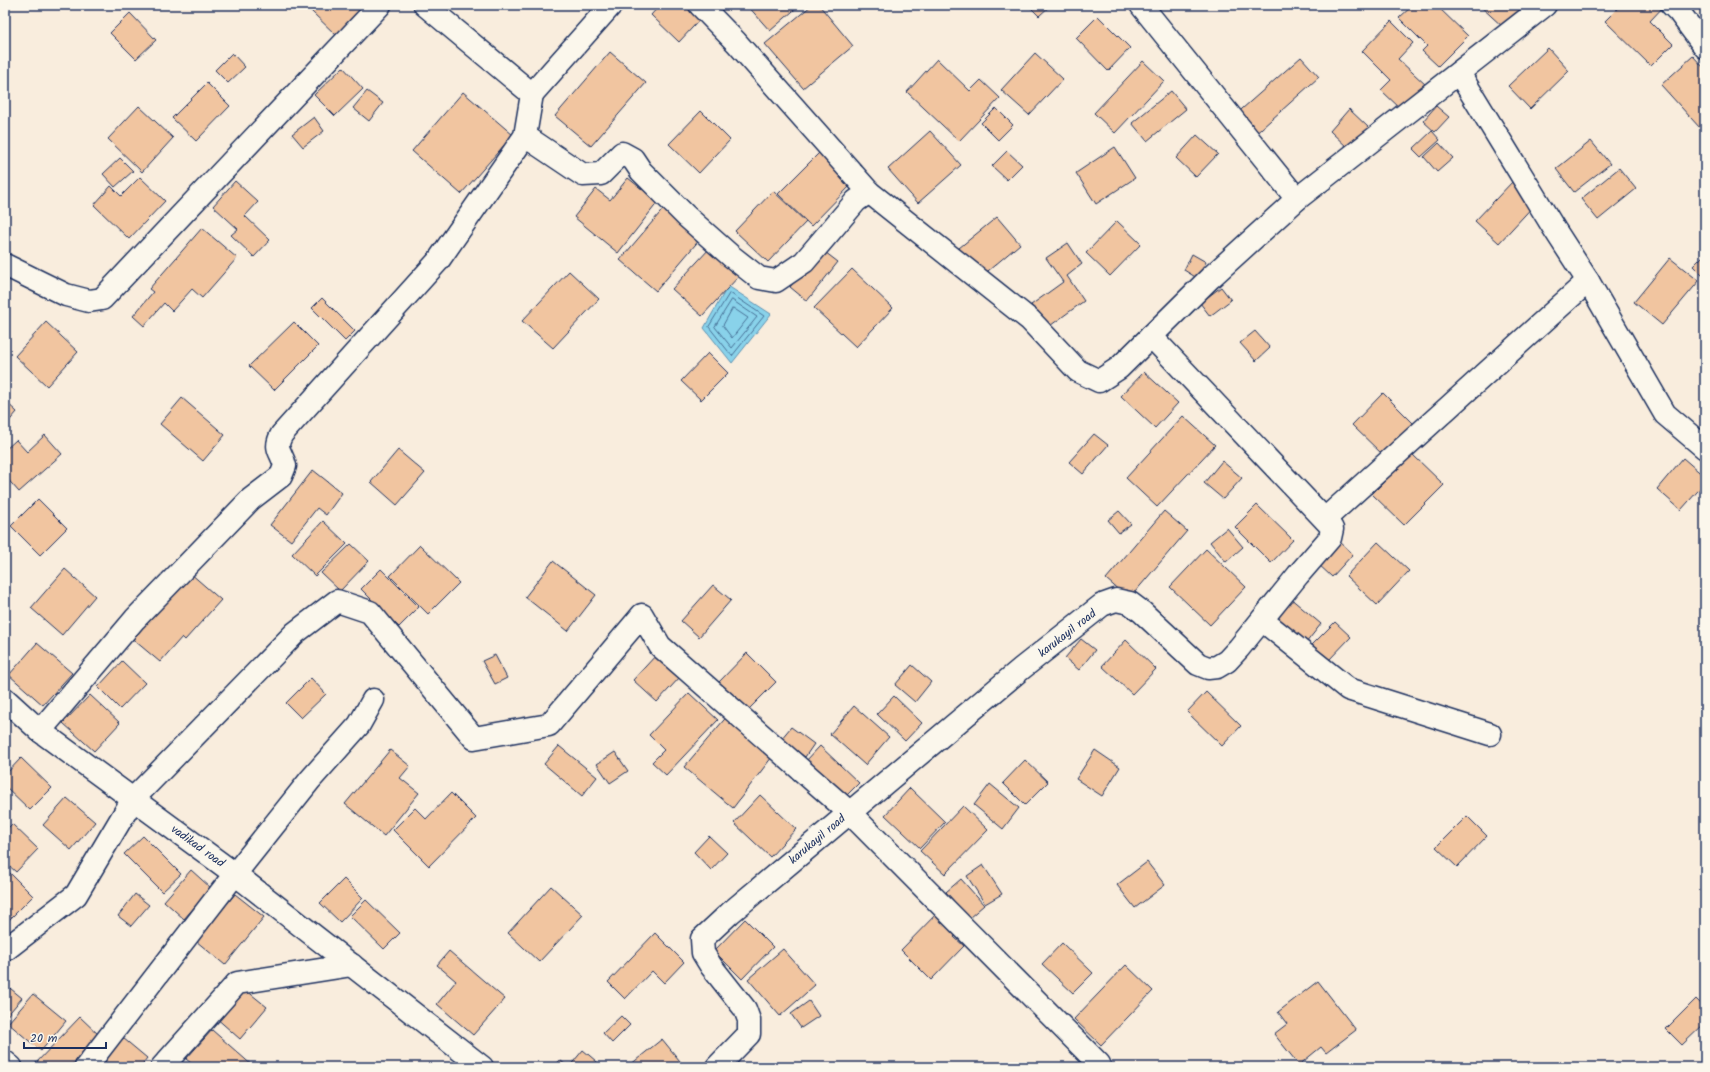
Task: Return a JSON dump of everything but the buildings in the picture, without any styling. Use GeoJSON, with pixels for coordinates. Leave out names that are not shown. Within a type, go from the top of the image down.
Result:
{"type":"FeatureCollection","features":[{"type":"Feature","properties":{"kind":"street"},"geometry":{"type":"LineString","coordinates":[[5,265],[66,295],[89,301],[102,299],[380,5]]}},
{"type":"Feature","properties":{"kind":"street"},"geometry":{"type":"LineString","coordinates":[[424,5],[532,94]]}},
{"type":"Feature","properties":{"kind":"street"},"geometry":{"type":"LineString","coordinates":[[40,731],[135,619],[251,499],[281,476],[285,466],[277,448],[277,444],[282,434],[438,261],[525,136],[532,94],[611,5]]}},
{"type":"Feature","properties":{"kind":"street"},"geometry":{"type":"LineString","coordinates":[[700,5],[736,42],[869,192],[1030,320],[1078,372],[1099,381],[1119,368],[1210,278],[1297,199],[1545,5]]}},
{"type":"Feature","properties":{"kind":"street"},"geometry":{"type":"LineString","coordinates":[[1141,5],[1297,199]]}},
{"type":"Feature","properties":{"kind":"street"},"geometry":{"type":"LineString","coordinates":[[1672,5],[1705,47]]}},
{"type":"Feature","properties":{"kind":"street"},"geometry":{"type":"LineString","coordinates":[[1459,73],[1588,281],[1665,414],[1705,448]]}},
{"type":"Feature","properties":{"kind":"street"},"geometry":{"type":"LineString","coordinates":[[525,136],[583,175],[601,174],[622,153],[633,159],[641,171],[686,216],[731,256],[758,278],[776,281],[804,262],[856,201],[869,192]]}},
{"type":"Feature","properties":{"kind":"street"},"geometry":{"type":"LineString","coordinates":[[1325,519],[1588,281]]}},
{"type":"Feature","properties":{"kind":"street","name":"karukayil road"},"geometry":{"type":"LineString","coordinates":[[717,1067],[749,1034],[749,1020],[745,1009],[711,966],[703,953],[702,939],[730,913],[1021,669],[1102,605],[1116,600],[1130,603],[1142,612],[1198,664],[1208,668],[1217,667],[1227,661],[1330,538],[1332,529],[1325,519],[1151,336]]}},
{"type":"Feature","properties":{"kind":"street"},"geometry":{"type":"LineString","coordinates":[[5,950],[76,895],[133,799],[295,633],[337,601],[370,612],[474,738],[549,724],[642,615],[660,646],[849,812],[1099,1064],[1094,1067]]}},
{"type":"Feature","properties":{"kind":"street"},"geometry":{"type":"LineString","coordinates":[[1262,620],[1348,689],[1490,734]]}},
{"type":"Feature","properties":{"kind":"street","name":"vadikad road"},"geometry":{"type":"LineString","coordinates":[[5,699],[40,731],[235,874],[86,1067]]}},
{"type":"Feature","properties":{"kind":"street"},"geometry":{"type":"LineString","coordinates":[[373,700],[359,725],[310,780],[235,874],[482,1067]]}},
{"type":"Feature","properties":{"kind":"street"},"geometry":{"type":"LineString","coordinates":[[162,1067],[237,983],[352,965]]}},
{"type":"Feature","properties":{"kind":"street"},"geometry":{"type":"LineString","coordinates":[[5,1062],[11,1067]]}},
{"type":"Feature","properties":{"kind":"water"},"geometry":{"type":"Polygon","coordinates":[[[728,286],[771,314],[732,363],[704,328],[728,286]]]}}]}
